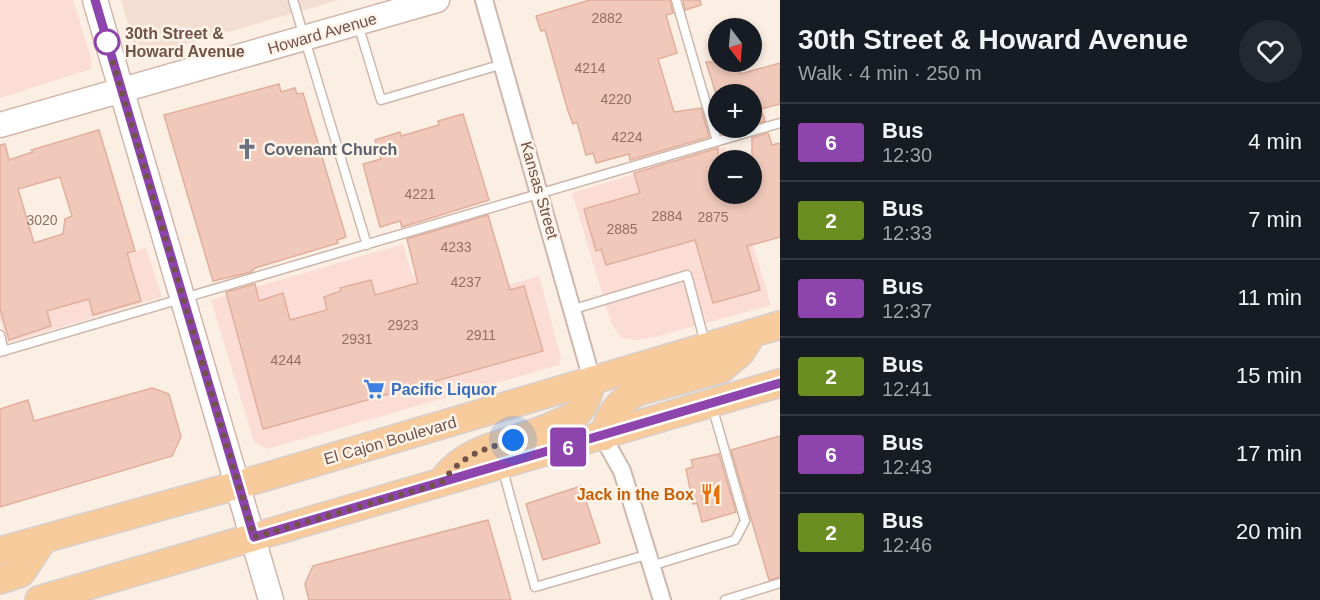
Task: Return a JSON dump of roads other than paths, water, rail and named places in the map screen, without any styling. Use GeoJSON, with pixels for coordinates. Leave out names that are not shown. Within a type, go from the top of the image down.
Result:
{"type":"FeatureCollection","features":[{"type":"Feature","properties":{"kind":"main road"},"geometry":{"type":"LineString","coordinates":[[95,0],[271,600]]}},
{"type":"Feature","properties":{"kind":"main road","name":"Howard Avenue"},"geometry":{"type":"LineString","coordinates":[[0,125],[122,92],[437,0]]}},
{"type":"Feature","properties":{"kind":"main road","name":"El Cajon Boulevard"},"geometry":{"type":"LineString","coordinates":[[0,551],[238,485],[780,325]]}},
{"type":"Feature","properties":{"kind":"main road"},"geometry":{"type":"LineString","coordinates":[[603,437],[611,414],[626,398],[637,392],[721,369],[740,354],[753,333]]}},
{"type":"Feature","properties":{"kind":"main road"},"geometry":{"type":"LineString","coordinates":[[441,483],[456,464],[477,451],[549,428],[576,415],[586,402],[592,380]]}},
{"type":"Feature","properties":{"kind":"main road"},"geometry":{"type":"LineString","coordinates":[[39,600],[603,437],[780,383]]}},
{"type":"Feature","properties":{"kind":"main road"},"geometry":{"type":"LineString","coordinates":[[0,580],[21,573],[42,540]]}},
{"type":"Feature","properties":{"kind":"street","name":"Kansas Street"},"geometry":{"type":"LineString","coordinates":[[484,0],[574,309],[592,380]]}},
{"type":"Feature","properties":{"kind":"street"},"geometry":{"type":"LineString","coordinates":[[603,437],[622,471],[662,600]]}},
{"type":"Feature","properties":{"kind":"lane"},"geometry":{"type":"LineString","coordinates":[[293,0],[367,245]]}},
{"type":"Feature","properties":{"kind":"lane"},"geometry":{"type":"LineString","coordinates":[[676,0],[717,141]]}},
{"type":"Feature","properties":{"kind":"lane"},"geometry":{"type":"LineString","coordinates":[[358,23],[381,100],[503,64]]}},
{"type":"Feature","properties":{"kind":"lane"},"geometry":{"type":"LineString","coordinates":[[0,335],[2,351],[780,123]]}},
{"type":"Feature","properties":{"kind":"lane"},"geometry":{"type":"LineString","coordinates":[[574,309],[687,275],[706,347]]}},
{"type":"Feature","properties":{"kind":"lane"},"geometry":{"type":"LineString","coordinates":[[501,466],[535,587],[735,540],[743,530],[745,521],[712,404]]}},
{"type":"Feature","properties":{"kind":"lane"},"geometry":{"type":"LineString","coordinates":[[725,600],[780,583]]}},
{"type":"Feature","properties":{"kind":"place","name":"30th Street & Howard Avenue"},"geometry":{"type":"Point","coordinates":[107,42]}},
{"type":"Feature","properties":{"kind":"place","name":"Covenant Church"},"geometry":{"type":"Point","coordinates":[247,149]}},
{"type":"Feature","properties":{"kind":"place","name":"Pacific Liquor"},"geometry":{"type":"Point","coordinates":[374,389]}},
{"type":"Feature","properties":{"kind":"place","name":"Jack in the Box"},"geometry":{"type":"Point","coordinates":[711,494]}}]}
